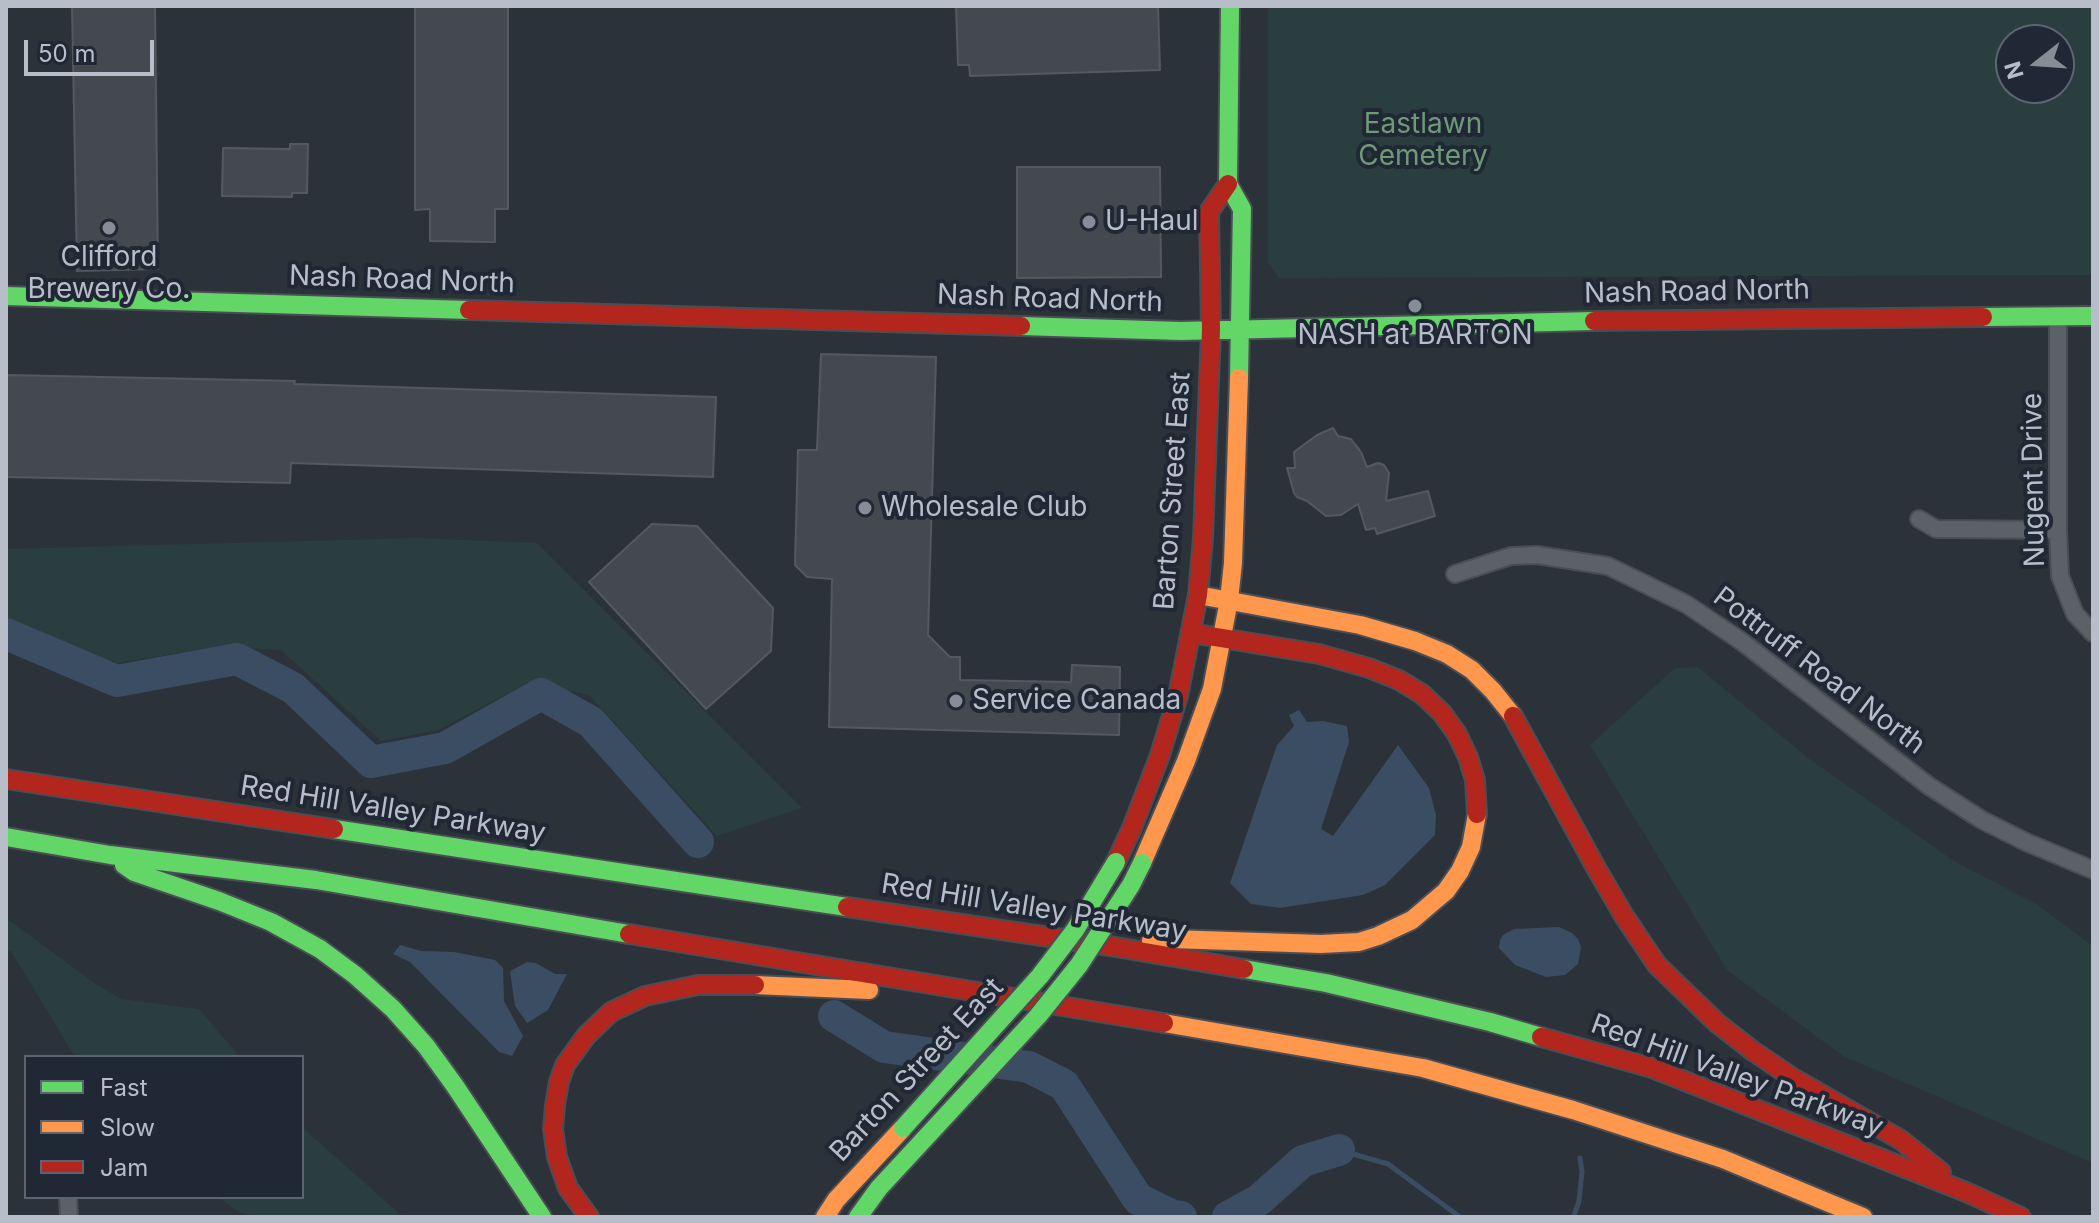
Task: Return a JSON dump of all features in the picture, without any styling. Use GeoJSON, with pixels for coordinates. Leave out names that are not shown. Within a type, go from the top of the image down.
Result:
{"type":"FeatureCollection","features":[{"type":"Feature","properties":{"kind":"main road","name":"Barton Street East"},"geometry":{"type":"LineString","coordinates":[[858,1217],[879,1188],[997,1063],[1079,965],[1142,863],[1186,761],[1212,689],[1233,563],[1241,330],[1242,209],[1228,184],[1230,6]]}},
{"type":"Feature","properties":{"kind":"main road","name":"Barton Street East"},"geometry":{"type":"LineString","coordinates":[[825,1217],[836,1200],[1040,976],[1075,930],[1116,862],[1132,828],[1160,755],[1178,696],[1198,595],[1211,330],[1209,212],[1228,184]]}},
{"type":"Feature","properties":{"kind":"main road","name":"Nash Road North"},"geometry":{"type":"LineString","coordinates":[[6,296],[1211,330],[1646,320],[2093,316]]}},
{"type":"Feature","properties":{"kind":"main road"},"geometry":{"type":"LineString","coordinates":[[1198,595],[1360,625],[1415,641],[1447,654],[1472,670],[1511,712],[1595,866],[1657,965],[1717,1023],[1753,1051],[1793,1078],[1901,1140],[1966,1192]]}},
{"type":"Feature","properties":{"kind":"main road"},"geometry":{"type":"LineString","coordinates":[[1110,946],[1171,939],[1321,944],[1359,942],[1412,920],[1430,906],[1460,871],[1471,847],[1477,811],[1475,780],[1468,757],[1442,713],[1422,694],[1399,680],[1331,657],[1191,633]]}},
{"type":"Feature","properties":{"kind":"main road","name":"Red Hill Valley Parkway"},"geometry":{"type":"LineString","coordinates":[[6,779],[1110,946],[1326,983],[1490,1022],[1652,1068],[1966,1192],[2021,1217]]}},
{"type":"Feature","properties":{"kind":"main road"},"geometry":{"type":"LineString","coordinates":[[6,837],[110,855],[316,880],[1423,1068],[1573,1110],[1723,1159],[1863,1217]]}},
{"type":"Feature","properties":{"kind":"main road"},"geometry":{"type":"LineString","coordinates":[[110,855],[134,872],[271,922],[320,949],[355,975],[393,1009],[426,1046],[542,1217]]}},
{"type":"Feature","properties":{"kind":"main road"},"geometry":{"type":"LineString","coordinates":[[589,1217],[568,1188],[557,1157],[553,1129],[555,1105],[565,1065],[586,1036],[611,1012],[645,996],[698,985],[744,984],[874,991],[927,985]]}},
{"type":"Feature","properties":{"kind":"street","name":"Nugent Drive"},"geometry":{"type":"LineString","coordinates":[[2058,317],[2060,576],[2075,614],[2093,633]]}},
{"type":"Feature","properties":{"kind":"street"},"geometry":{"type":"LineString","coordinates":[[1919,519],[1936,529],[2058,530]]}},
{"type":"Feature","properties":{"kind":"street","name":"Pottruff Road North"},"geometry":{"type":"LineString","coordinates":[[1455,574],[1511,556],[1537,555],[1608,566],[1686,604],[1741,641],[1929,786],[1982,820],[2093,870]]}},
{"type":"Feature","properties":{"kind":"green space","name":"Eastlawn Cemetery"},"geometry":{"type":"Polygon","coordinates":[[[1268,6],[2093,6],[2093,275],[1279,278],[1268,262],[1268,6]]]}},
{"type":"Feature","properties":{"kind":"green space"},"geometry":{"type":"Polygon","coordinates":[[[417,538],[537,543],[802,808],[717,836],[589,695],[528,683],[438,730],[381,741],[281,650],[217,647],[117,663],[6,620],[6,549],[417,538]]]}},
{"type":"Feature","properties":{"kind":"green space"},"geometry":{"type":"Polygon","coordinates":[[[1698,667],[1808,758],[1954,861],[2038,905],[2093,946],[2093,1163],[1843,1056],[1727,970],[1590,745],[1675,668],[1698,667]]]}},
{"type":"Feature","properties":{"kind":"green space"},"geometry":{"type":"Polygon","coordinates":[[[6,918],[121,999],[199,1009],[238,1055],[74,1055],[11,951],[6,952],[6,918]]]}},
{"type":"Feature","properties":{"kind":"green space"},"geometry":{"type":"Polygon","coordinates":[[[304,1129],[405,1217],[259,1217],[240,1213],[221,1199],[304,1199],[304,1129]]]}},
{"type":"Feature","properties":{"kind":"water"},"geometry":{"type":"Polygon","coordinates":[[[1299,710],[1307,722],[1323,721],[1347,726],[1349,742],[1321,829],[1333,836],[1398,745],[1429,788],[1436,815],[1435,835],[1385,885],[1363,895],[1280,908],[1251,904],[1230,883],[1277,745],[1294,726],[1289,715],[1299,710]]]}},
{"type":"Feature","properties":{"kind":"water"},"geometry":{"type":"Polygon","coordinates":[[[1559,927],[1572,933],[1581,947],[1578,964],[1565,975],[1546,977],[1515,965],[1499,948],[1503,935],[1514,929],[1559,927]]]}},
{"type":"Feature","properties":{"kind":"water"},"geometry":{"type":"Polygon","coordinates":[[[400,945],[421,951],[454,952],[495,960],[503,968],[504,1001],[523,1036],[512,1056],[499,1052],[410,962],[393,954],[400,945]]]}},
{"type":"Feature","properties":{"kind":"water"},"geometry":{"type":"Polygon","coordinates":[[[527,962],[536,963],[555,974],[567,974],[548,1010],[527,1023],[515,1006],[510,971],[527,962]]]}},
{"type":"Feature","properties":{"kind":"building"},"geometry":{"type":"Polygon","coordinates":[[[72,6],[155,6],[158,269],[77,271],[72,6]]]}},
{"type":"Feature","properties":{"kind":"building"},"geometry":{"type":"Polygon","coordinates":[[[415,6],[508,6],[508,209],[495,209],[495,242],[430,241],[430,209],[415,210],[415,6]]]}},
{"type":"Feature","properties":{"kind":"building"},"geometry":{"type":"Polygon","coordinates":[[[956,6],[1158,6],[1160,70],[970,76],[969,65],[958,65],[956,6]]]}},
{"type":"Feature","properties":{"kind":"building"},"geometry":{"type":"Polygon","coordinates":[[[290,144],[308,144],[307,193],[292,193],[292,197],[222,196],[223,148],[290,149],[290,144]]]}},
{"type":"Feature","properties":{"kind":"building","name":"U-Haul"},"geometry":{"type":"Polygon","coordinates":[[[1017,167],[1160,167],[1161,277],[1017,278],[1017,167]]]}},
{"type":"Feature","properties":{"kind":"building"},"geometry":{"type":"Polygon","coordinates":[[[821,354],[936,357],[928,635],[950,657],[960,657],[960,680],[1071,682],[1072,665],[1120,667],[1119,735],[829,727],[832,579],[807,577],[795,565],[798,450],[817,450],[821,354]]]}},
{"type":"Feature","properties":{"kind":"building"},"geometry":{"type":"Polygon","coordinates":[[[6,375],[295,381],[294,384],[716,397],[713,477],[291,463],[290,483],[6,477],[6,375]]]}},
{"type":"Feature","properties":{"kind":"building"},"geometry":{"type":"Polygon","coordinates":[[[1333,428],[1338,436],[1351,439],[1367,467],[1378,463],[1384,465],[1389,473],[1386,501],[1428,491],[1435,516],[1377,534],[1375,528],[1366,530],[1358,504],[1341,515],[1326,516],[1297,497],[1287,468],[1295,468],[1294,452],[1317,435],[1333,428]]]}},
{"type":"Feature","properties":{"kind":"building"},"geometry":{"type":"Polygon","coordinates":[[[652,524],[697,526],[773,608],[771,651],[706,709],[589,582],[652,524]]]}},
{"type":"Feature","properties":{"kind":"waterway"},"geometry":{"type":"LineString","coordinates":[[6,634],[117,681],[237,659],[293,688],[371,762],[445,748],[541,694],[591,722],[698,842]]}},
{"type":"Feature","properties":{"kind":"waterway"},"geometry":{"type":"LineString","coordinates":[[834,1016],[884,1047],[1029,1067],[1064,1085],[1138,1199],[1181,1217]]}},
{"type":"Feature","properties":{"kind":"waterway"},"geometry":{"type":"LineString","coordinates":[[1339,1150],[1388,1164],[1460,1217]]}},
{"type":"Feature","properties":{"kind":"waterway"},"geometry":{"type":"LineString","coordinates":[[1228,1217],[1259,1200],[1303,1161],[1339,1150]]}},
{"type":"Feature","properties":{"kind":"waterway"},"geometry":{"type":"LineString","coordinates":[[1572,1217],[1579,1201],[1580,1158]]}},
{"type":"Feature","properties":{"kind":"traffic: fast"},"geometry":{"type":"LineString","coordinates":[[1230,6],[1228,184],[1242,209],[1239,378]]}},
{"type":"Feature","properties":{"kind":"traffic: fast"},"geometry":{"type":"LineString","coordinates":[[6,296],[469,310]]}},
{"type":"Feature","properties":{"kind":"traffic: fast"},"geometry":{"type":"LineString","coordinates":[[1983,317],[2093,316]]}},
{"type":"Feature","properties":{"kind":"traffic: fast"},"geometry":{"type":"LineString","coordinates":[[1021,326],[1181,331],[1594,321]]}},
{"type":"Feature","properties":{"kind":"traffic: fast"},"geometry":{"type":"LineString","coordinates":[[334,829],[847,907]]}},
{"type":"Feature","properties":{"kind":"traffic: fast"},"geometry":{"type":"LineString","coordinates":[[6,837],[110,855],[316,880],[629,934]]}},
{"type":"Feature","properties":{"kind":"traffic: fast"},"geometry":{"type":"LineString","coordinates":[[903,1128],[1040,976],[1075,930],[1116,862]]}},
{"type":"Feature","properties":{"kind":"traffic: fast"},"geometry":{"type":"LineString","coordinates":[[929,1134],[1038,1016],[1079,965],[1142,863]]}},
{"type":"Feature","properties":{"kind":"traffic: fast"},"geometry":{"type":"LineString","coordinates":[[124,865],[134,872],[271,922],[320,949],[355,975],[393,1009],[426,1046],[542,1217]]}},
{"type":"Feature","properties":{"kind":"traffic: fast"},"geometry":{"type":"LineString","coordinates":[[1244,969],[1326,983],[1541,1037]]}},
{"type":"Feature","properties":{"kind":"traffic: fast"},"geometry":{"type":"LineString","coordinates":[[858,1217],[879,1188],[929,1134]]}},
{"type":"Feature","properties":{"kind":"traffic: slow"},"geometry":{"type":"LineString","coordinates":[[1142,863],[1186,761],[1212,689],[1233,563],[1239,378]]}},
{"type":"Feature","properties":{"kind":"traffic: slow"},"geometry":{"type":"LineString","coordinates":[[1198,595],[1360,625],[1415,641],[1447,654],[1472,670],[1513,716]]}},
{"type":"Feature","properties":{"kind":"traffic: slow"},"geometry":{"type":"LineString","coordinates":[[1151,941],[1321,944],[1359,942],[1378,936],[1412,920],[1446,891],[1471,847],[1477,814]]}},
{"type":"Feature","properties":{"kind":"traffic: slow"},"geometry":{"type":"LineString","coordinates":[[755,985],[869,990]]}},
{"type":"Feature","properties":{"kind":"traffic: slow"},"geometry":{"type":"LineString","coordinates":[[1164,1023],[1423,1068],[1573,1110],[1723,1159],[1863,1217]]}},
{"type":"Feature","properties":{"kind":"traffic: slow"},"geometry":{"type":"LineString","coordinates":[[825,1217],[836,1200],[903,1128]]}},
{"type":"Feature","properties":{"kind":"traffic: jam"},"geometry":{"type":"LineString","coordinates":[[1116,862],[1160,755],[1178,696],[1198,595],[1211,330],[1209,212],[1228,184]]}},
{"type":"Feature","properties":{"kind":"traffic: jam"},"geometry":{"type":"LineString","coordinates":[[469,310],[1021,326]]}},
{"type":"Feature","properties":{"kind":"traffic: jam"},"geometry":{"type":"LineString","coordinates":[[1594,321],[1983,317]]}},
{"type":"Feature","properties":{"kind":"traffic: jam"},"geometry":{"type":"LineString","coordinates":[[1191,633],[1319,654],[1369,668],[1399,680],[1422,694],[1442,713],[1468,757],[1475,780],[1477,814]]}},
{"type":"Feature","properties":{"kind":"traffic: jam"},"geometry":{"type":"LineString","coordinates":[[1513,716],[1595,866],[1657,965],[1717,1023],[1753,1051],[1793,1078],[1901,1140],[1941,1172]]}},
{"type":"Feature","properties":{"kind":"traffic: jam"},"geometry":{"type":"LineString","coordinates":[[6,779],[334,829]]}},
{"type":"Feature","properties":{"kind":"traffic: jam"},"geometry":{"type":"LineString","coordinates":[[847,907],[1244,969]]}},
{"type":"Feature","properties":{"kind":"traffic: jam"},"geometry":{"type":"LineString","coordinates":[[629,934],[1164,1023]]}},
{"type":"Feature","properties":{"kind":"traffic: jam"},"geometry":{"type":"LineString","coordinates":[[589,1217],[568,1188],[557,1157],[553,1129],[555,1105],[565,1065],[586,1036],[611,1012],[645,996],[698,985],[755,985]]}},
{"type":"Feature","properties":{"kind":"traffic: jam"},"geometry":{"type":"LineString","coordinates":[[1541,1037],[1652,1068],[1966,1192],[2021,1217]]}},
{"type":"Feature","properties":{"kind":"place","name":"U-Haul"},"geometry":{"type":"Point","coordinates":[1089,222]}},
{"type":"Feature","properties":{"kind":"place","name":"Clifford Brewery Co."},"geometry":{"type":"Point","coordinates":[109,228]}},
{"type":"Feature","properties":{"kind":"place","name":"NASH at BARTON"},"geometry":{"type":"Point","coordinates":[1415,306]}},
{"type":"Feature","properties":{"kind":"place","name":"Wholesale Club"},"geometry":{"type":"Point","coordinates":[865,508]}},
{"type":"Feature","properties":{"kind":"place","name":"Service Canada"},"geometry":{"type":"Point","coordinates":[956,701]}}]}
